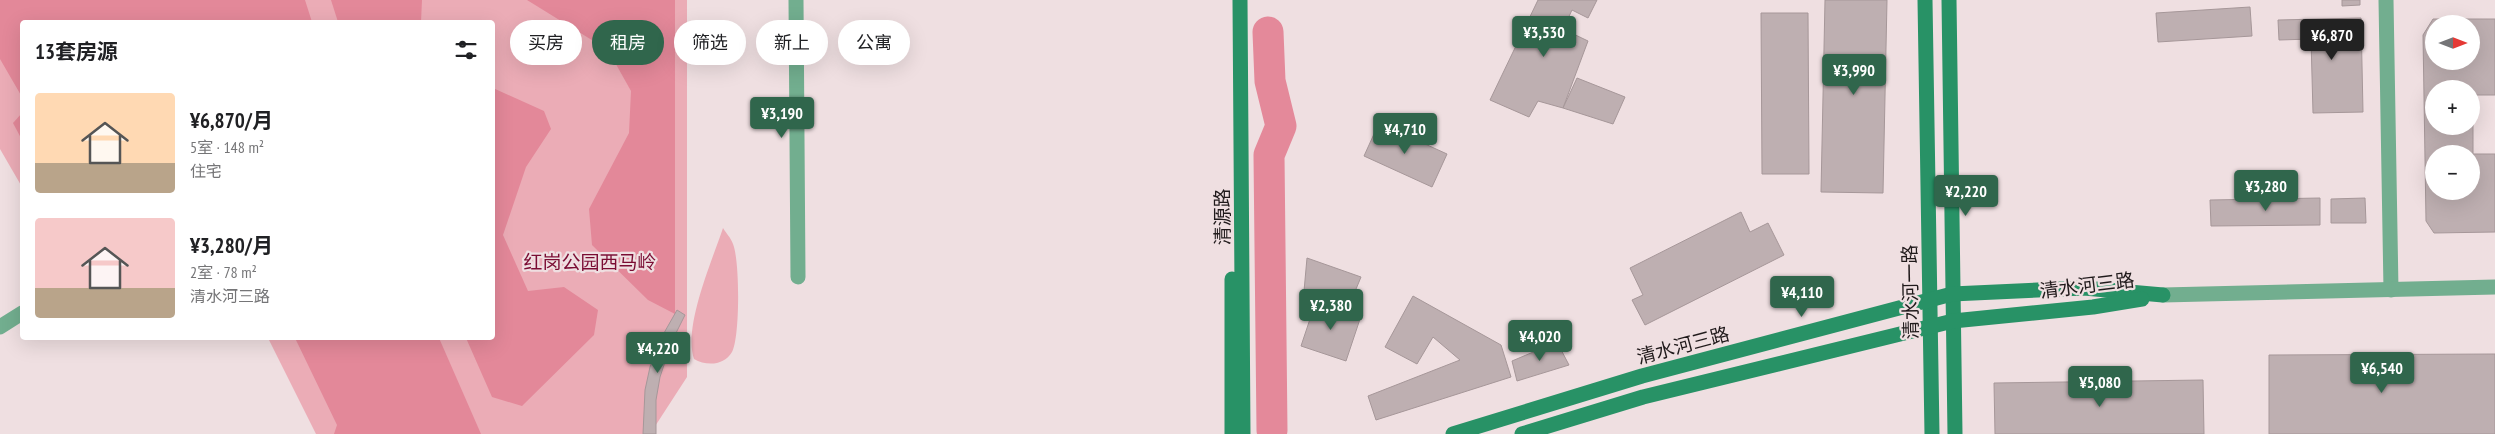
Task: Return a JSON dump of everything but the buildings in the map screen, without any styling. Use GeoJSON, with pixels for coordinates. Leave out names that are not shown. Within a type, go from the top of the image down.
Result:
{"type":"FeatureCollection","features":[{"type":"Feature","properties":{"kind":"street"},"geometry":{"type":"LineString","coordinates":[[796,0],[798,277]]}},
{"type":"Feature","properties":{"kind":"street","name":"清源路"},"geometry":{"type":"LineString","coordinates":[[1230,0],[1232,434]]}},
{"type":"Feature","properties":{"kind":"street","name":"清源路"},"geometry":{"type":"LineString","coordinates":[[1240,0],[1243,434]]}},
{"type":"Feature","properties":{"kind":"street","name":"清水河一路"},"geometry":{"type":"LineString","coordinates":[[1925,0],[1932,434]]}},
{"type":"Feature","properties":{"kind":"street"},"geometry":{"type":"LineString","coordinates":[[1949,0],[1955,434]]}},
{"type":"Feature","properties":{"kind":"street"},"geometry":{"type":"LineString","coordinates":[[2386,0],[2391,290]]}},
{"type":"Feature","properties":{"kind":"street","name":"清水河三路"},"geometry":{"type":"LineString","coordinates":[[1453,434],[1642,376],[1952,294],[2084,288],[2163,295],[2495,287]]}},
{"type":"Feature","properties":{"kind":"street","name":"清水河三路"},"geometry":{"type":"LineString","coordinates":[[1522,434],[1643,397],[1953,321],[2093,307],[2163,295]]}},
{"type":"Feature","properties":{"kind":"street"},"geometry":{"type":"LineString","coordinates":[[0,327],[20,314]]}},
{"type":"Feature","properties":{"kind":"green space","name":"红岗公园西马岭"},"geometry":{"type":"Polygon","coordinates":[[[0,0],[687,0],[687,20],[674,20],[674,65],[687,65],[687,377],[650,434],[316,434],[269,340],[495,340],[495,20],[20,20],[20,184],[0,149],[0,0]]]}},
{"type":"Feature","properties":{"kind":"green space"},"geometry":{"type":"Polygon","coordinates":[[[723,228],[732,242],[737,266],[737,332],[735,344],[729,357],[720,362],[709,364],[694,359],[692,330],[700,294],[723,228]]]}},
{"type":"Feature","properties":{"kind":"shaded area"},"geometry":{"type":"Polygon","coordinates":[[[0,0],[305,0],[311,20],[20,20],[20,94],[0,59],[0,0]]]}},
{"type":"Feature","properties":{"kind":"shaded area"},"geometry":{"type":"Polygon","coordinates":[[[331,0],[422,0],[421,20],[337,20],[331,0]]]}},
{"type":"Feature","properties":{"kind":"shaded area"},"geometry":{"type":"Polygon","coordinates":[[[527,0],[675,0],[675,314],[648,300],[592,245],[589,209],[629,133],[631,91],[616,65],[664,65],[664,20],[592,20],[592,40],[582,34],[582,20],[559,20],[527,0]]]}},
{"type":"Feature","properties":{"kind":"shaded area"},"geometry":{"type":"Polygon","coordinates":[[[495,89],[544,111],[551,129],[526,167],[503,235],[528,291],[564,287],[598,310],[594,335],[522,406],[492,397],[467,340],[495,340],[495,89]]]}},
{"type":"Feature","properties":{"kind":"shaded area"},"geometry":{"type":"Polygon","coordinates":[[[20,115],[20,136],[13,123],[20,115]]]}},
{"type":"Feature","properties":{"kind":"shaded area"},"geometry":{"type":"Polygon","coordinates":[[[296,340],[440,340],[481,434],[334,434],[337,425],[296,340]]]}},
{"type":"Feature","properties":{"kind":"waterway"},"geometry":{"type":"LineString","coordinates":[[1268,32],[1270,81],[1281,126],[1269,155],[1272,430]]}}]}
